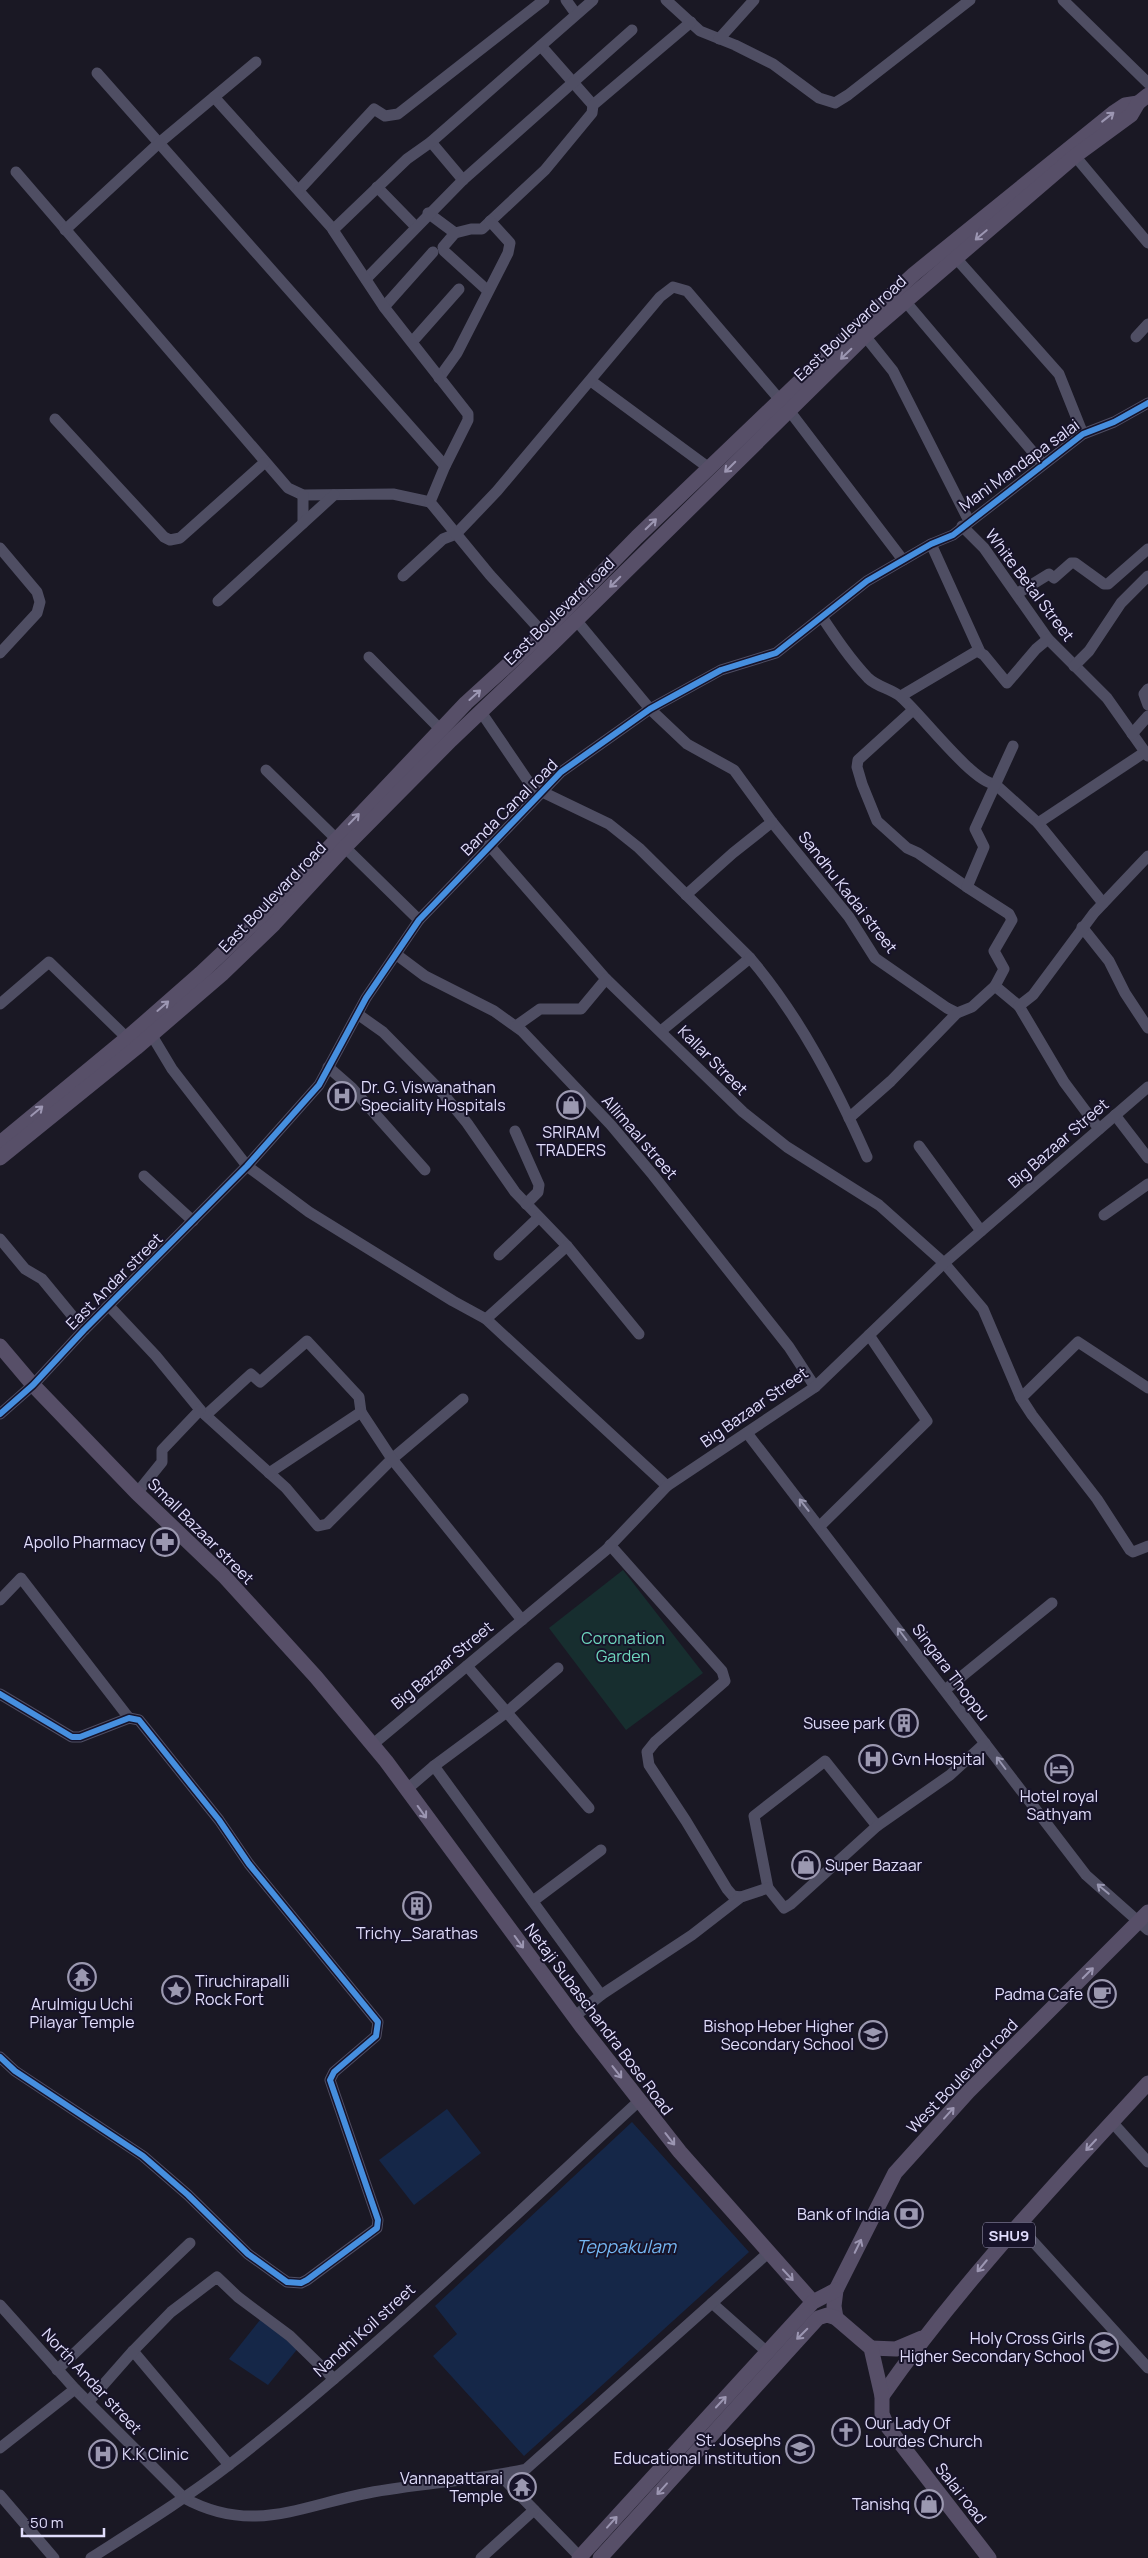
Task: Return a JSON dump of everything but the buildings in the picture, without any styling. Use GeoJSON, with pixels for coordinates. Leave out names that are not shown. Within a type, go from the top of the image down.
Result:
{"type":"FeatureCollection","features":[{"type":"Feature","properties":{"kind":"main road","name":"East Boulevard road"},"geometry":{"type":"LineString","coordinates":[[0,1158],[152,1034],[222,974],[274,924],[341,842],[481,712],[576,620],[784,405],[1075,156],[1131,115],[1143,99]]}},
{"type":"Feature","properties":{"kind":"main road"},"geometry":{"type":"LineString","coordinates":[[0,1143],[200,974],[341,842],[466,703],[543,633],[709,468],[784,405],[914,274],[1113,113],[1125,105],[1143,99]]}},
{"type":"Feature","properties":{"kind":"main road","name":"Small Bazaar street"},"geometry":{"type":"LineString","coordinates":[[0,1346],[33,1385],[137,1493],[224,1576],[316,1677],[372,1745]]}},
{"type":"Feature","properties":{"kind":"main road","name":"Netaji Subaschandra Bose Road"},"geometry":{"type":"LineString","coordinates":[[372,1745],[574,2017],[639,2101],[680,2152],[813,2302]]}},
{"type":"Feature","properties":{"kind":"main road","name":"West Boulevard road"},"geometry":{"type":"LineString","coordinates":[[836,2290],[895,2173],[968,2092],[1145,1921]]}},
{"type":"Feature","properties":{"kind":"main road","name":"SHU9"},"geometry":{"type":"LineString","coordinates":[[882,2396],[922,2338],[1018,2225],[1148,2083]]}},
{"type":"Feature","properties":{"kind":"main road"},"geometry":{"type":"LineString","coordinates":[[579,2558],[813,2302],[836,2290]]}},
{"type":"Feature","properties":{"kind":"main road"},"geometry":{"type":"LineString","coordinates":[[836,2290],[834,2306],[836,2318]]}},
{"type":"Feature","properties":{"kind":"main road"},"geometry":{"type":"LineString","coordinates":[[600,2558],[818,2318],[827,2316],[836,2318],[871,2348]]}},
{"type":"Feature","properties":{"kind":"main road","name":"SHU9"},"geometry":{"type":"LineString","coordinates":[[871,2348],[896,2349],[922,2338]]}},
{"type":"Feature","properties":{"kind":"main road","name":"Salai road"},"geometry":{"type":"LineString","coordinates":[[871,2348],[882,2396],[882,2414],[887,2426],[989,2558]]}},
{"type":"Feature","properties":{"kind":"street"},"geometry":{"type":"LineString","coordinates":[[300,190],[374,109],[385,116],[398,114],[544,0]]}},
{"type":"Feature","properties":{"kind":"street"},"geometry":{"type":"LineString","coordinates":[[566,0],[576,14]]}},
{"type":"Feature","properties":{"kind":"street"},"geometry":{"type":"LineString","coordinates":[[333,229],[407,159],[431,142],[593,0]]}},
{"type":"Feature","properties":{"kind":"street"},"geometry":{"type":"LineString","coordinates":[[666,0],[700,30],[773,64],[819,98],[835,102],[848,96],[861,83],[970,0]]}},
{"type":"Feature","properties":{"kind":"street"},"geometry":{"type":"LineString","coordinates":[[719,39],[754,0]]}},
{"type":"Feature","properties":{"kind":"street"},"geometry":{"type":"LineString","coordinates":[[1063,0],[1148,82]]}},
{"type":"Feature","properties":{"kind":"street"},"geometry":{"type":"LineString","coordinates":[[488,292],[444,251],[443,247],[455,233],[470,229],[478,230],[490,221],[544,170],[592,113],[593,105],[691,22]]}},
{"type":"Feature","properties":{"kind":"street"},"geometry":{"type":"LineString","coordinates":[[366,279],[428,213],[463,180],[574,84],[632,30]]}},
{"type":"Feature","properties":{"kind":"street"},"geometry":{"type":"LineString","coordinates":[[541,46],[593,105]]}},
{"type":"Feature","properties":{"kind":"street"},"geometry":{"type":"LineString","coordinates":[[65,230],[159,143],[256,62]]}},
{"type":"Feature","properties":{"kind":"street"},"geometry":{"type":"LineString","coordinates":[[97,74],[445,466]]}},
{"type":"Feature","properties":{"kind":"street"},"geometry":{"type":"LineString","coordinates":[[214,97],[300,190],[333,229],[335,235],[384,307],[439,378],[461,402],[468,414],[468,420],[445,466],[430,502]]}},
{"type":"Feature","properties":{"kind":"street"},"geometry":{"type":"LineString","coordinates":[[431,142],[463,180]]}},
{"type":"Feature","properties":{"kind":"street"},"geometry":{"type":"LineString","coordinates":[[1075,156],[1148,243]]}},
{"type":"Feature","properties":{"kind":"street"},"geometry":{"type":"LineString","coordinates":[[16,172],[264,463],[288,488],[303,495],[393,494],[430,502],[543,633]]}},
{"type":"Feature","properties":{"kind":"street"},"geometry":{"type":"LineString","coordinates":[[377,187],[416,227]]}},
{"type":"Feature","properties":{"kind":"street"},"geometry":{"type":"LineString","coordinates":[[428,213],[455,233]]}},
{"type":"Feature","properties":{"kind":"street"},"geometry":{"type":"LineString","coordinates":[[439,378],[457,353],[508,253],[510,243],[490,221]]}},
{"type":"Feature","properties":{"kind":"street"},"geometry":{"type":"LineString","coordinates":[[384,307],[433,252]]}},
{"type":"Feature","properties":{"kind":"street"},"geometry":{"type":"LineString","coordinates":[[955,257],[1058,374],[1083,434]]}},
{"type":"Feature","properties":{"kind":"street"},"geometry":{"type":"LineString","coordinates":[[403,576],[443,539],[456,534],[497,491],[666,291],[673,287],[679,287],[687,291],[784,405],[902,560]]}},
{"type":"Feature","properties":{"kind":"street"},"geometry":{"type":"LineString","coordinates":[[412,342],[459,289]]}},
{"type":"Feature","properties":{"kind":"street"},"geometry":{"type":"LineString","coordinates":[[905,301],[1043,464]]}},
{"type":"Feature","properties":{"kind":"street"},"geometry":{"type":"LineString","coordinates":[[1136,337],[1148,324]]}},
{"type":"Feature","properties":{"kind":"street","name":"White Betal Street"},"geometry":{"type":"LineString","coordinates":[[865,336],[893,371],[966,524],[1018,593],[1048,640],[1107,698],[1147,754]]}},
{"type":"Feature","properties":{"kind":"street"},"geometry":{"type":"LineString","coordinates":[[591,381],[709,468]]}},
{"type":"Feature","properties":{"kind":"street","name":"Mani Mandapa salai"},"geometry":{"type":"LineString","coordinates":[[966,524],[1083,434],[1114,422],[1148,403]]}},
{"type":"Feature","properties":{"kind":"street"},"geometry":{"type":"LineString","coordinates":[[55,419],[164,537],[170,540],[180,538],[264,463]]}},
{"type":"Feature","properties":{"kind":"street"},"geometry":{"type":"LineString","coordinates":[[303,495],[303,523]]}},
{"type":"Feature","properties":{"kind":"street"},"geometry":{"type":"LineString","coordinates":[[218,601],[334,495]]}},
{"type":"Feature","properties":{"kind":"street","name":"Banda Canal road"},"geometry":{"type":"LineString","coordinates":[[247,1166],[319,1086],[366,998],[419,920],[489,845],[562,772],[650,709],[721,670],[776,652],[867,581],[931,544],[953,535],[966,524]]}},
{"type":"Feature","properties":{"kind":"street"},"geometry":{"type":"LineString","coordinates":[[931,544],[980,652],[1007,683],[1036,649],[1048,640]]}},
{"type":"Feature","properties":{"kind":"street"},"geometry":{"type":"LineString","coordinates":[[0,548],[37,592],[40,602],[37,613],[1,649]]}},
{"type":"Feature","properties":{"kind":"street"},"geometry":{"type":"LineString","coordinates":[[1018,593],[1049,574],[1054,578],[1071,563],[1074,563],[1104,584],[1108,584],[1132,561],[1148,549]]}},
{"type":"Feature","properties":{"kind":"street"},"geometry":{"type":"LineString","coordinates":[[1074,666],[1089,651],[1121,603],[1148,576],[1132,561]]}},
{"type":"Feature","properties":{"kind":"street"},"geometry":{"type":"LineString","coordinates":[[822,617],[843,649],[870,680],[900,696],[972,772],[990,784],[995,784],[1038,823],[1103,903]]}},
{"type":"Feature","properties":{"kind":"street","name":"Sandhu Kadai street"},"geometry":{"type":"LineString","coordinates":[[576,620],[650,709],[691,748],[732,768],[772,822],[849,917],[875,958],[946,1008],[957,1012]]}},
{"type":"Feature","properties":{"kind":"street"},"geometry":{"type":"LineString","coordinates":[[900,696],[973,652],[980,652]]}},
{"type":"Feature","properties":{"kind":"street"},"geometry":{"type":"LineString","coordinates":[[369,657],[441,730]]}},
{"type":"Feature","properties":{"kind":"street"},"geometry":{"type":"LineString","coordinates":[[1148,688],[1144,694],[1148,705]]}},
{"type":"Feature","properties":{"kind":"street"},"geometry":{"type":"LineString","coordinates":[[849,1118],[891,1081],[957,1012],[972,1007],[995,986],[1004,969],[995,955],[995,948],[1012,920],[1009,914],[894,839],[877,821],[862,784],[858,760],[913,710]]}},
{"type":"Feature","properties":{"kind":"street"},"geometry":{"type":"LineString","coordinates":[[481,712],[532,787],[609,824],[639,848],[767,977],[831,1080],[867,1157]]}},
{"type":"Feature","properties":{"kind":"street"},"geometry":{"type":"LineString","coordinates":[[1132,734],[1148,716]]}},
{"type":"Feature","properties":{"kind":"street"},"geometry":{"type":"LineString","coordinates":[[967,887],[984,847],[975,829],[1013,746]]}},
{"type":"Feature","properties":{"kind":"street"},"geometry":{"type":"LineString","coordinates":[[1038,823],[1147,754]]}},
{"type":"Feature","properties":{"kind":"street"},"geometry":{"type":"LineString","coordinates":[[266,770],[419,920]]}},
{"type":"Feature","properties":{"kind":"street"},"geometry":{"type":"LineString","coordinates":[[686,895],[733,853],[772,822]]}},
{"type":"Feature","properties":{"kind":"street","name":"Kallar Street"},"geometry":{"type":"LineString","coordinates":[[489,845],[606,979],[743,1112],[786,1147],[879,1205],[944,1263],[983,1309],[1021,1398],[1069,1465],[1097,1499],[1130,1550],[1133,1552],[1148,1546]]}},
{"type":"Feature","properties":{"kind":"street"},"geometry":{"type":"LineString","coordinates":[[1019,1006],[1032,995],[1082,927],[1148,856]]}},
{"type":"Feature","properties":{"kind":"street"},"geometry":{"type":"LineString","coordinates":[[1082,927],[1109,961],[1125,993],[1148,1028]]}},
{"type":"Feature","properties":{"kind":"street","name":"Allimaal street"},"geometry":{"type":"LineString","coordinates":[[397,955],[425,976],[494,1011],[516,1026],[612,1125],[789,1347],[815,1387]]}},
{"type":"Feature","properties":{"kind":"street"},"geometry":{"type":"LineString","coordinates":[[661,1031],[750,958]]}},
{"type":"Feature","properties":{"kind":"street"},"geometry":{"type":"LineString","coordinates":[[0,1004],[49,962],[126,1038]]}},
{"type":"Feature","properties":{"kind":"street"},"geometry":{"type":"LineString","coordinates":[[516,1026],[540,1009],[581,1009],[606,979]]}},
{"type":"Feature","properties":{"kind":"street"},"geometry":{"type":"LineString","coordinates":[[995,986],[1019,1006],[1064,1082],[1099,1129]]}},
{"type":"Feature","properties":{"kind":"street"},"geometry":{"type":"LineString","coordinates":[[358,1015],[383,1032],[440,1090],[526,1204],[567,1246],[639,1334]]}},
{"type":"Feature","properties":{"kind":"street"},"geometry":{"type":"LineString","coordinates":[[152,1034],[172,1069],[247,1166],[309,1212],[453,1302],[486,1319],[667,1486]]}},
{"type":"Feature","properties":{"kind":"street"},"geometry":{"type":"LineString","coordinates":[[328,1067],[352,1088],[425,1170]]}},
{"type":"Feature","properties":{"kind":"street","name":"Big Bazaar Street"},"geometry":{"type":"LineString","coordinates":[[372,1745],[610,1545],[667,1486],[815,1387],[944,1263],[1148,1087]]}},
{"type":"Feature","properties":{"kind":"street"},"geometry":{"type":"LineString","coordinates":[[1115,1115],[1148,1158]]}},
{"type":"Feature","properties":{"kind":"street"},"geometry":{"type":"LineString","coordinates":[[515,1130],[539,1185],[538,1192],[526,1204]]}},
{"type":"Feature","properties":{"kind":"street"},"geometry":{"type":"LineString","coordinates":[[919,1146],[981,1231]]}},
{"type":"Feature","properties":{"kind":"street","name":"East Andar street"},"geometry":{"type":"LineString","coordinates":[[0,1414],[33,1385],[84,1330],[247,1166]]}},
{"type":"Feature","properties":{"kind":"street"},"geometry":{"type":"LineString","coordinates":[[144,1176],[193,1221]]}},
{"type":"Feature","properties":{"kind":"street"},"geometry":{"type":"LineString","coordinates":[[1104,1215],[1148,1184]]}},
{"type":"Feature","properties":{"kind":"street"},"geometry":{"type":"LineString","coordinates":[[499,1254],[538,1218]]}},
{"type":"Feature","properties":{"kind":"street"},"geometry":{"type":"LineString","coordinates":[[0,1238],[26,1269],[42,1279],[84,1330]]}},
{"type":"Feature","properties":{"kind":"street"},"geometry":{"type":"LineString","coordinates":[[486,1319],[567,1246]]}},
{"type":"Feature","properties":{"kind":"street"},"geometry":{"type":"LineString","coordinates":[[109,1306],[156,1356],[203,1413],[286,1488],[315,1524],[322,1527],[392,1459],[464,1399]]}},
{"type":"Feature","properties":{"kind":"street"},"geometry":{"type":"LineString","coordinates":[[820,1526],[927,1421],[869,1335]]}},
{"type":"Feature","properties":{"kind":"street"},"geometry":{"type":"LineString","coordinates":[[137,1493],[162,1462],[162,1450],[203,1413],[251,1374],[260,1382],[307,1341],[359,1397],[361,1412],[392,1459],[522,1620]]}},
{"type":"Feature","properties":{"kind":"street"},"geometry":{"type":"LineString","coordinates":[[1021,1398],[1078,1342],[1148,1388]]}},
{"type":"Feature","properties":{"kind":"street"},"geometry":{"type":"LineString","coordinates":[[269,1473],[361,1412]]}},
{"type":"Feature","properties":{"kind":"street","name":"Singara Thoppu"},"geometry":{"type":"LineString","coordinates":[[748,1432],[1086,1875],[1145,1921]]}},
{"type":"Feature","properties":{"kind":"street"},"geometry":{"type":"LineString","coordinates":[[610,1545],[722,1671],[725,1681],[655,1742],[647,1752],[648,1765],[686,1821],[727,1890],[733,1896],[741,1897]]}},
{"type":"Feature","properties":{"kind":"street"},"geometry":{"type":"LineString","coordinates":[[0,1600],[22,1578],[129,1718]]}},
{"type":"Feature","properties":{"kind":"street"},"geometry":{"type":"LineString","coordinates":[[944,1690],[1052,1603]]}},
{"type":"Feature","properties":{"kind":"street"},"geometry":{"type":"LineString","coordinates":[[467,1666],[589,1808]]}},
{"type":"Feature","properties":{"kind":"street"},"geometry":{"type":"LineString","coordinates":[[406,1790],[434,1766],[507,1712],[558,1668]]}},
{"type":"Feature","properties":{"kind":"street"},"geometry":{"type":"LineString","coordinates":[[0,1694],[72,1737],[80,1736],[129,1718],[139,1720],[219,1820],[249,1864],[378,2023],[376,2036],[334,2072],[330,2080],[378,2220],[376,2230],[307,2280],[301,2283],[287,2282],[248,2254],[188,2195],[144,2156],[15,2071],[0,2058]]}},
{"type":"Feature","properties":{"kind":"street"},"geometry":{"type":"LineString","coordinates":[[877,1826],[825,1761],[754,1816],[768,1888],[784,1908],[877,1826],[950,1775],[985,1743]]}},
{"type":"Feature","properties":{"kind":"street"},"geometry":{"type":"LineString","coordinates":[[434,1766],[601,1995]]}},
{"type":"Feature","properties":{"kind":"street"},"geometry":{"type":"LineString","coordinates":[[533,1901],[601,1850]]}},
{"type":"Feature","properties":{"kind":"street"},"geometry":{"type":"LineString","coordinates":[[574,2017],[601,1995],[692,1935],[741,1897],[768,1888]]}},
{"type":"Feature","properties":{"kind":"street","name":"Nandhi Koil street"},"geometry":{"type":"LineString","coordinates":[[91,2558],[184,2498],[229,2465],[334,2379],[639,2101]]}},
{"type":"Feature","properties":{"kind":"street"},"geometry":{"type":"LineString","coordinates":[[1112,2122],[1148,2162]]}},
{"type":"Feature","properties":{"kind":"street"},"geometry":{"type":"LineString","coordinates":[[1018,2225],[1148,2368]]}},
{"type":"Feature","properties":{"kind":"street"},"geometry":{"type":"LineString","coordinates":[[57,2370],[190,2243]]}},
{"type":"Feature","properties":{"kind":"street","name":"North Andar street"},"geometry":{"type":"LineString","coordinates":[[0,2305],[75,2389],[184,2498],[206,2510],[222,2514],[256,2516],[289,2514],[367,2493],[500,2475],[526,2469],[768,2253]]}},
{"type":"Feature","properties":{"kind":"street"},"geometry":{"type":"LineString","coordinates":[[89,2401],[133,2351],[171,2312],[217,2277],[238,2297],[290,2336],[334,2379]]}},
{"type":"Feature","properties":{"kind":"street"},"geometry":{"type":"LineString","coordinates":[[712,2302],[767,2352]]}},
{"type":"Feature","properties":{"kind":"street"},"geometry":{"type":"LineString","coordinates":[[133,2351],[229,2465]]}},
{"type":"Feature","properties":{"kind":"street"},"geometry":{"type":"LineString","coordinates":[[0,2446],[75,2389]]}},
{"type":"Feature","properties":{"kind":"street"},"geometry":{"type":"LineString","coordinates":[[500,2475],[579,2558]]}},
{"type":"Feature","properties":{"kind":"street"},"geometry":{"type":"LineString","coordinates":[[0,2495],[54,2558]]}},
{"type":"Feature","properties":{"kind":"street"},"geometry":{"type":"LineString","coordinates":[[481,2558],[534,2510]]}},
{"type":"Feature","properties":{"kind":"green space","name":"Coronation Garden"},"geometry":{"type":"Polygon","coordinates":[[[623,1570],[703,1673],[626,1730],[549,1628],[623,1570]]]}},
{"type":"Feature","properties":{"kind":"water"},"geometry":{"type":"Polygon","coordinates":[[[447,2109],[481,2153],[414,2205],[379,2160],[447,2109]]]}},
{"type":"Feature","properties":{"kind":"water","name":"Teppakulam"},"geometry":{"type":"Polygon","coordinates":[[[632,2122],[749,2252],[524,2456],[433,2356],[457,2334],[435,2306],[632,2122]]]}},
{"type":"Feature","properties":{"kind":"water"},"geometry":{"type":"Polygon","coordinates":[[[260,2320],[299,2347],[268,2385],[229,2359],[260,2320]]]}},
{"type":"Feature","properties":{"kind":"cycle path"},"geometry":{"type":"LineString","coordinates":[[0,1414],[33,1385],[84,1330],[247,1166],[319,1085],[366,998],[419,920],[561,772],[650,709],[721,670],[776,653],[867,581],[931,544],[953,535],[1083,434],[1114,422],[1148,403]]}},
{"type":"Feature","properties":{"kind":"cycle path"},"geometry":{"type":"LineString","coordinates":[[0,1694],[72,1737],[80,1737],[129,1718],[139,1720],[219,1820],[249,1864],[378,2022],[376,2036],[334,2072],[330,2080],[378,2220],[377,2228],[307,2280],[301,2283],[287,2282],[248,2254],[188,2195],[143,2156],[15,2071],[0,2057]]}},
{"type":"Feature","properties":{"kind":"place","name":"Dr. G. Viswanathan Speciality Hospitals"},"geometry":{"type":"Point","coordinates":[342,1096]}},
{"type":"Feature","properties":{"kind":"place","name":"SRIRAM TRADERS"},"geometry":{"type":"Point","coordinates":[571,1105]}},
{"type":"Feature","properties":{"kind":"place","name":"Apollo Pharmacy"},"geometry":{"type":"Point","coordinates":[165,1542]}},
{"type":"Feature","properties":{"kind":"place","name":"Susee park"},"geometry":{"type":"Point","coordinates":[904,1723]}},
{"type":"Feature","properties":{"kind":"place","name":"Gvn Hospital"},"geometry":{"type":"Point","coordinates":[873,1759]}},
{"type":"Feature","properties":{"kind":"place","name":"Hotel royal Sathyam"},"geometry":{"type":"Point","coordinates":[1059,1769]}},
{"type":"Feature","properties":{"kind":"place","name":"Super Bazaar"},"geometry":{"type":"Point","coordinates":[806,1865]}},
{"type":"Feature","properties":{"kind":"place","name":"Trichy_Sarathas"},"geometry":{"type":"Point","coordinates":[417,1906]}},
{"type":"Feature","properties":{"kind":"place","name":"Arulmigu Uchi Pilayar Temple"},"geometry":{"type":"Point","coordinates":[82,1977]}},
{"type":"Feature","properties":{"kind":"place","name":"Tiruchirapalli Rock Fort"},"geometry":{"type":"Point","coordinates":[176,1990]}},
{"type":"Feature","properties":{"kind":"place","name":"Padma Cafe"},"geometry":{"type":"Point","coordinates":[1102,1994]}},
{"type":"Feature","properties":{"kind":"place","name":"Bishop Heber Higher Secondary School"},"geometry":{"type":"Point","coordinates":[873,2035]}},
{"type":"Feature","properties":{"kind":"place","name":"Bank of India"},"geometry":{"type":"Point","coordinates":[909,2214]}},
{"type":"Feature","properties":{"kind":"place","name":"Holy Cross Girls Higher Secondary School"},"geometry":{"type":"Point","coordinates":[1104,2347]}},
{"type":"Feature","properties":{"kind":"place","name":"Our Lady Of Lourdes Church"},"geometry":{"type":"Point","coordinates":[846,2432]}},
{"type":"Feature","properties":{"kind":"place","name":"St. Josephs Educational institution"},"geometry":{"type":"Point","coordinates":[800,2449]}},
{"type":"Feature","properties":{"kind":"place","name":"K.K Clinic"},"geometry":{"type":"Point","coordinates":[103,2454]}},
{"type":"Feature","properties":{"kind":"place","name":"Vannapattarai Temple"},"geometry":{"type":"Point","coordinates":[522,2487]}},
{"type":"Feature","properties":{"kind":"place","name":"Tanishq"},"geometry":{"type":"Point","coordinates":[929,2504]}}]}
